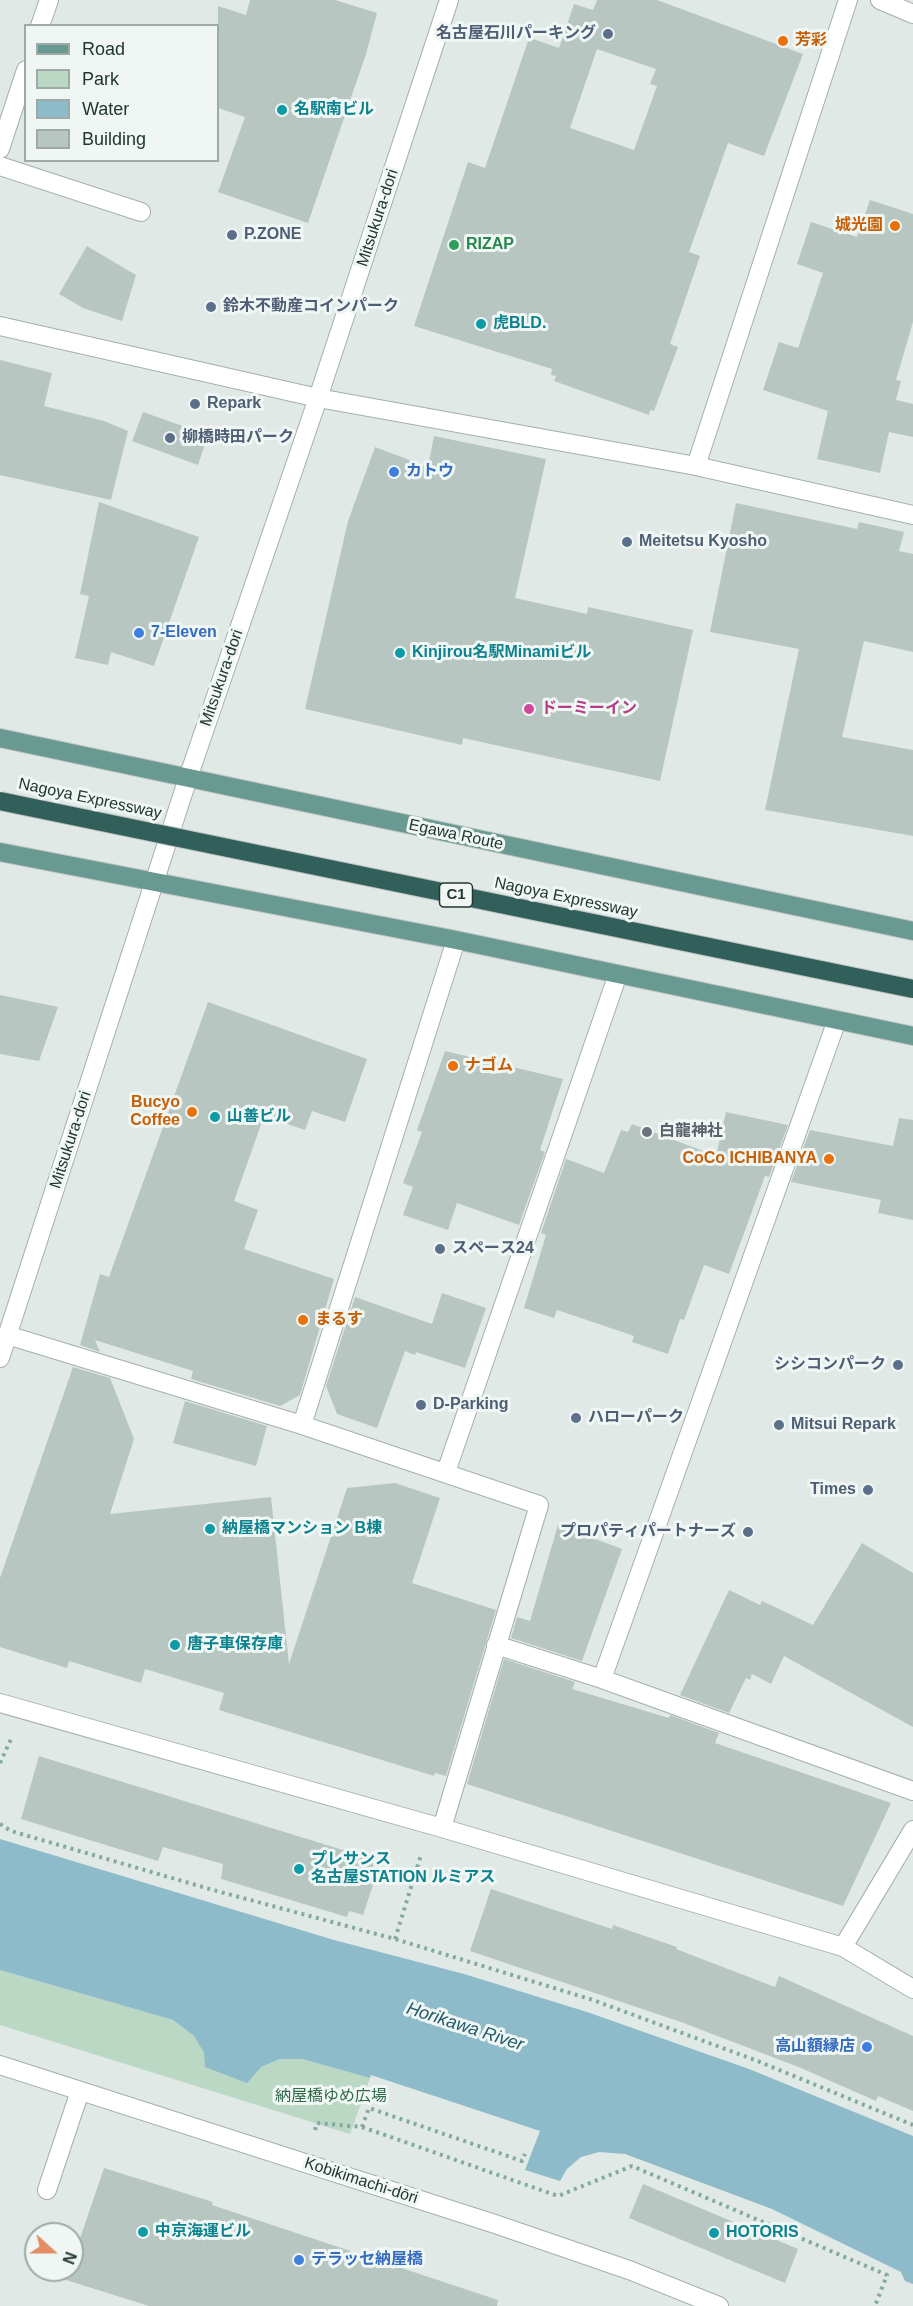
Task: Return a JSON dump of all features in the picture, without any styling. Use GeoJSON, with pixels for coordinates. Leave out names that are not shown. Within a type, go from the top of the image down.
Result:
{"type":"FeatureCollection","features":[{"type":"Feature","properties":{"kind":"highway","name":"Nagoya Expressway"},"geometry":{"type":"LineString","coordinates":[[0,801],[913,989]]}},
{"type":"Feature","properties":{"kind":"main road","name":"Egawa Route"},"geometry":{"type":"LineString","coordinates":[[0,738],[913,931]]}},
{"type":"Feature","properties":{"kind":"main road"},"geometry":{"type":"LineString","coordinates":[[0,852],[456,939],[913,1036]]}},
{"type":"Feature","properties":{"kind":"street"},"geometry":{"type":"LineString","coordinates":[[41,24],[49,0]]}},
{"type":"Feature","properties":{"kind":"street","name":"Mitsukura-dori"},"geometry":{"type":"LineString","coordinates":[[0,1358],[188,778],[318,398],[449,0]]}},
{"type":"Feature","properties":{"kind":"street"},"geometry":{"type":"LineString","coordinates":[[696,466],[848,0]]}},
{"type":"Feature","properties":{"kind":"street"},"geometry":{"type":"LineString","coordinates":[[880,0],[913,14]]}},
{"type":"Feature","properties":{"kind":"street"},"geometry":{"type":"LineString","coordinates":[[0,149],[24,76]]}},
{"type":"Feature","properties":{"kind":"street"},"geometry":{"type":"LineString","coordinates":[[0,166],[141,212]]}},
{"type":"Feature","properties":{"kind":"street"},"geometry":{"type":"LineString","coordinates":[[0,326],[318,398],[696,466],[913,515]]}},
{"type":"Feature","properties":{"kind":"street"},"geometry":{"type":"LineString","coordinates":[[302,1425],[456,939]]}},
{"type":"Feature","properties":{"kind":"street"},"geometry":{"type":"LineString","coordinates":[[446,1472],[618,974]]}},
{"type":"Feature","properties":{"kind":"street"},"geometry":{"type":"LineString","coordinates":[[602,1679],[837,1020]]}},
{"type":"Feature","properties":{"kind":"street"},"geometry":{"type":"LineString","coordinates":[[7,1335],[302,1425],[539,1505],[441,1828]]}},
{"type":"Feature","properties":{"kind":"street"},"geometry":{"type":"LineString","coordinates":[[496,1645],[602,1679],[913,1791]]}},
{"type":"Feature","properties":{"kind":"street"},"geometry":{"type":"LineString","coordinates":[[0,1703],[441,1828],[843,1947],[913,1989]]}},
{"type":"Feature","properties":{"kind":"street"},"geometry":{"type":"LineString","coordinates":[[843,1947],[913,1830]]}},
{"type":"Feature","properties":{"kind":"street","name":"Kobikimachi-dōri"},"geometry":{"type":"LineString","coordinates":[[0,2065],[506,2228],[629,2270],[719,2306]]}},
{"type":"Feature","properties":{"kind":"street"},"geometry":{"type":"LineString","coordinates":[[47,2190],[80,2091]]}},
{"type":"Feature","properties":{"kind":"path"},"geometry":{"type":"LineString","coordinates":[[0,1763],[12,1736]]}},
{"type":"Feature","properties":{"kind":"path"},"geometry":{"type":"LineString","coordinates":[[0,1824],[11,1831],[213,1890],[395,1939],[593,2000],[754,2060],[913,2125]]}},
{"type":"Feature","properties":{"kind":"path"},"geometry":{"type":"LineString","coordinates":[[395,1939],[421,1855]]}},
{"type":"Feature","properties":{"kind":"path"},"geometry":{"type":"LineString","coordinates":[[362,2127],[369,2108],[522,2161],[525,2154]]}},
{"type":"Feature","properties":{"kind":"path"},"geometry":{"type":"LineString","coordinates":[[315,2130],[317,2123],[362,2127],[558,2196],[632,2166],[887,2275],[875,2306]]}},
{"type":"Feature","properties":{"kind":"green space","name":"納屋橋ゆめ広場"},"geometry":{"type":"Polygon","coordinates":[[[0,1970],[173,2020],[194,2036],[204,2053],[261,2067],[280,2059],[302,2059],[370,2078],[350,2134],[0,2025],[0,1970]]]}},
{"type":"Feature","properties":{"kind":"water","name":"Horikawa River"},"geometry":{"type":"Polygon","coordinates":[[[0,1839],[334,1940],[464,1974],[587,2012],[749,2069],[913,2136],[913,2284],[905,2281],[901,2272],[772,2209],[625,2154],[599,2152],[581,2157],[567,2169],[560,2181],[525,2170],[540,2131],[371,2075],[370,2078],[302,2059],[280,2059],[261,2067],[247,2083],[205,2067],[204,2053],[194,2036],[173,2020],[0,1970],[0,1839]]]}},
{"type":"Feature","properties":{"kind":"building"},"geometry":{"type":"Polygon","coordinates":[[[250,0],[335,0],[377,13],[366,54],[308,223],[218,192],[245,117],[219,108],[218,6],[246,15],[250,0]]]}},
{"type":"Feature","properties":{"kind":"building"},"geometry":{"type":"Polygon","coordinates":[[[597,0],[657,0],[803,54],[764,156],[728,143],[689,252],[700,256],[670,344],[678,347],[654,411],[650,410],[649,415],[554,381],[556,376],[551,375],[552,369],[414,326],[468,162],[485,168],[528,41],[531,42],[533,39],[559,48],[574,4],[593,10],[597,0]],[[597,49],[570,128],[634,150],[657,86],[650,84],[656,69],[597,49]]]}},
{"type":"Feature","properties":{"kind":"building"},"geometry":{"type":"Polygon","coordinates":[[[870,200],[913,214],[913,322],[896,380],[901,381],[896,400],[913,404],[913,437],[889,432],[880,473],[817,459],[828,411],[763,390],[779,342],[798,348],[823,273],[797,264],[811,222],[857,237],[870,200]]]}},
{"type":"Feature","properties":{"kind":"building"},"geometry":{"type":"Polygon","coordinates":[[[87,246],[136,275],[122,321],[83,308],[59,294],[87,246]]]}},
{"type":"Feature","properties":{"kind":"building"},"geometry":{"type":"Polygon","coordinates":[[[0,360],[52,373],[44,406],[104,421],[128,431],[111,500],[0,475],[0,360]]]}},
{"type":"Feature","properties":{"kind":"building","name":"柳橋時田パーク"},"geometry":{"type":"Polygon","coordinates":[[[143,412],[208,435],[198,465],[132,441],[143,412]]]}},
{"type":"Feature","properties":{"kind":"building"},"geometry":{"type":"Polygon","coordinates":[[[434,436],[546,459],[515,598],[587,614],[588,607],[693,630],[660,781],[463,738],[462,745],[305,709],[348,521],[375,447],[428,467],[434,436]]]}},
{"type":"Feature","properties":{"kind":"building"},"geometry":{"type":"Polygon","coordinates":[[[99,502],[199,537],[154,666],[111,652],[108,665],[75,658],[89,596],[80,594],[99,502]]]}},
{"type":"Feature","properties":{"kind":"building"},"geometry":{"type":"Polygon","coordinates":[[[736,503],[857,529],[859,522],[904,532],[899,551],[913,554],[913,652],[864,641],[842,737],[913,750],[913,836],[765,810],[799,649],[710,632],[736,503]]]}},
{"type":"Feature","properties":{"kind":"building"},"geometry":{"type":"Polygon","coordinates":[[[0,995],[58,1007],[39,1061],[0,1054],[0,995]]]}},
{"type":"Feature","properties":{"kind":"building"},"geometry":{"type":"Polygon","coordinates":[[[208,1002],[367,1059],[345,1122],[312,1111],[305,1130],[264,1116],[234,1201],[258,1210],[244,1249],[334,1279],[300,1395],[280,1406],[191,1379],[193,1371],[95,1340],[100,1352],[80,1345],[100,1274],[109,1277],[208,1002]]]}},
{"type":"Feature","properties":{"kind":"building"},"geometry":{"type":"Polygon","coordinates":[[[445,1051],[563,1079],[540,1150],[545,1152],[519,1225],[457,1203],[448,1230],[403,1215],[413,1187],[403,1183],[422,1132],[417,1130],[445,1051]]]}},
{"type":"Feature","properties":{"kind":"building"},"geometry":{"type":"Polygon","coordinates":[[[726,1112],[788,1125],[769,1177],[765,1176],[729,1274],[704,1265],[684,1320],[680,1319],[668,1354],[632,1342],[634,1336],[557,1310],[554,1318],[524,1308],[546,1235],[541,1233],[566,1159],[604,1173],[621,1130],[628,1132],[632,1124],[716,1156],[726,1112]]]}},
{"type":"Feature","properties":{"kind":"building"},"geometry":{"type":"Polygon","coordinates":[[[899,1118],[913,1120],[913,1220],[878,1213],[881,1200],[791,1182],[810,1130],[893,1146],[899,1118]]]}},
{"type":"Feature","properties":{"kind":"building"},"geometry":{"type":"Polygon","coordinates":[[[442,1293],[486,1308],[465,1368],[416,1352],[415,1355],[405,1351],[377,1428],[337,1414],[326,1386],[355,1297],[432,1324],[442,1293]]]}},
{"type":"Feature","properties":{"kind":"building"},"geometry":{"type":"Polygon","coordinates":[[[73,1367],[110,1378],[134,1439],[110,1514],[271,1497],[289,1664],[347,1488],[395,1483],[440,1498],[412,1583],[496,1610],[446,1776],[435,1773],[434,1776],[219,1710],[224,1693],[145,1669],[141,1683],[69,1661],[67,1668],[0,1647],[0,1578],[73,1367]]]}},
{"type":"Feature","properties":{"kind":"building"},"geometry":{"type":"Polygon","coordinates":[[[185,1401],[267,1426],[256,1466],[173,1443],[185,1401]]]}},
{"type":"Feature","properties":{"kind":"building"},"geometry":{"type":"Polygon","coordinates":[[[558,1525],[622,1549],[582,1661],[511,1638],[517,1617],[530,1621],[558,1525]]]}},
{"type":"Feature","properties":{"kind":"building"},"geometry":{"type":"Polygon","coordinates":[[[862,1543],[913,1573],[913,1727],[784,1656],[771,1684],[752,1674],[750,1680],[746,1678],[729,1713],[680,1695],[729,1590],[760,1605],[762,1601],[813,1625],[862,1543]]]}},
{"type":"Feature","properties":{"kind":"building"},"geometry":{"type":"Polygon","coordinates":[[[504,1659],[575,1682],[572,1689],[669,1718],[670,1715],[719,1733],[715,1743],[891,1803],[843,1906],[467,1784],[504,1659]]]}},
{"type":"Feature","properties":{"kind":"building"},"geometry":{"type":"Polygon","coordinates":[[[39,1756],[375,1860],[372,1868],[378,1870],[363,1915],[349,1911],[347,1917],[221,1879],[223,1864],[163,1847],[158,1861],[21,1819],[39,1756]]]}},
{"type":"Feature","properties":{"kind":"building"},"geometry":{"type":"Polygon","coordinates":[[[491,1889],[612,1929],[613,1925],[677,1947],[676,1949],[775,1987],[779,1976],[913,2036],[913,2111],[878,2096],[876,2101],[801,2068],[681,2022],[470,1951],[491,1889]]]}},
{"type":"Feature","properties":{"kind":"building"},"geometry":{"type":"Polygon","coordinates":[[[104,2168],[213,2202],[212,2205],[498,2300],[497,2306],[149,2306],[72,2282],[84,2282],[84,2227],[104,2168]]]}},
{"type":"Feature","properties":{"kind":"building","name":"HOTORIS"},"geometry":{"type":"Polygon","coordinates":[[[643,2184],[798,2249],[785,2283],[629,2218],[643,2184]]]}},
{"type":"Feature","properties":{"kind":"place","name":"名古屋石川パーキング"},"geometry":{"type":"Point","coordinates":[608,34]}},
{"type":"Feature","properties":{"kind":"place","name":"芳彩"},"geometry":{"type":"Point","coordinates":[783,41]}},
{"type":"Feature","properties":{"kind":"place","name":"名駅南ビル"},"geometry":{"type":"Point","coordinates":[282,110]}},
{"type":"Feature","properties":{"kind":"place","name":"城光園"},"geometry":{"type":"Point","coordinates":[895,226]}},
{"type":"Feature","properties":{"kind":"place","name":"P.ZONE"},"geometry":{"type":"Point","coordinates":[232,235]}},
{"type":"Feature","properties":{"kind":"place","name":"RIZAP"},"geometry":{"type":"Point","coordinates":[454,245]}},
{"type":"Feature","properties":{"kind":"place","name":"鈴木不動産コインパーク"},"geometry":{"type":"Point","coordinates":[211,307]}},
{"type":"Feature","properties":{"kind":"place","name":"虎BLD."},"geometry":{"type":"Point","coordinates":[481,324]}},
{"type":"Feature","properties":{"kind":"place","name":"Repark"},"geometry":{"type":"Point","coordinates":[195,404]}},
{"type":"Feature","properties":{"kind":"place","name":"柳橋時田パーク"},"geometry":{"type":"Point","coordinates":[170,438]}},
{"type":"Feature","properties":{"kind":"place","name":"カトウ"},"geometry":{"type":"Point","coordinates":[394,472]}},
{"type":"Feature","properties":{"kind":"place","name":"Meitetsu Kyosho"},"geometry":{"type":"Point","coordinates":[627,542]}},
{"type":"Feature","properties":{"kind":"place","name":"7-Eleven"},"geometry":{"type":"Point","coordinates":[139,633]}},
{"type":"Feature","properties":{"kind":"place","name":"Kinjirou名駅Minamiビル"},"geometry":{"type":"Point","coordinates":[400,653]}},
{"type":"Feature","properties":{"kind":"place","name":"ドーミーイン"},"geometry":{"type":"Point","coordinates":[529,709]}},
{"type":"Feature","properties":{"kind":"place","name":"ナゴム"},"geometry":{"type":"Point","coordinates":[453,1066]}},
{"type":"Feature","properties":{"kind":"place","name":"Bucyo Coffee"},"geometry":{"type":"Point","coordinates":[192,1112]}},
{"type":"Feature","properties":{"kind":"place","name":"山善ビル"},"geometry":{"type":"Point","coordinates":[215,1117]}},
{"type":"Feature","properties":{"kind":"place","name":"白龍神社"},"geometry":{"type":"Point","coordinates":[647,1132]}},
{"type":"Feature","properties":{"kind":"place","name":"CoCo ICHIBANYA"},"geometry":{"type":"Point","coordinates":[829,1159]}},
{"type":"Feature","properties":{"kind":"place","name":"スペース24"},"geometry":{"type":"Point","coordinates":[440,1249]}},
{"type":"Feature","properties":{"kind":"place","name":"まるす"},"geometry":{"type":"Point","coordinates":[303,1320]}},
{"type":"Feature","properties":{"kind":"place","name":"シシコンパーク"},"geometry":{"type":"Point","coordinates":[898,1365]}},
{"type":"Feature","properties":{"kind":"place","name":"D-Parking"},"geometry":{"type":"Point","coordinates":[421,1405]}},
{"type":"Feature","properties":{"kind":"place","name":"ハローパーク"},"geometry":{"type":"Point","coordinates":[576,1418]}},
{"type":"Feature","properties":{"kind":"place","name":"Mitsui Repark"},"geometry":{"type":"Point","coordinates":[779,1425]}},
{"type":"Feature","properties":{"kind":"place","name":"Times"},"geometry":{"type":"Point","coordinates":[868,1490]}},
{"type":"Feature","properties":{"kind":"place","name":"納屋橋マンション B棟"},"geometry":{"type":"Point","coordinates":[210,1529]}},
{"type":"Feature","properties":{"kind":"place","name":"プロパティパートナーズ"},"geometry":{"type":"Point","coordinates":[748,1532]}},
{"type":"Feature","properties":{"kind":"place","name":"唐子車保存庫"},"geometry":{"type":"Point","coordinates":[175,1645]}},
{"type":"Feature","properties":{"kind":"place","name":"プレサンス 名古屋STATION ルミアス"},"geometry":{"type":"Point","coordinates":[299,1869]}},
{"type":"Feature","properties":{"kind":"place","name":"高山額縁店"},"geometry":{"type":"Point","coordinates":[867,2047]}},
{"type":"Feature","properties":{"kind":"place","name":"中京海運ビル"},"geometry":{"type":"Point","coordinates":[143,2232]}},
{"type":"Feature","properties":{"kind":"place","name":"HOTORIS"},"geometry":{"type":"Point","coordinates":[714,2233]}},
{"type":"Feature","properties":{"kind":"place","name":"テラッセ納屋橋"},"geometry":{"type":"Point","coordinates":[299,2260]}}]}
